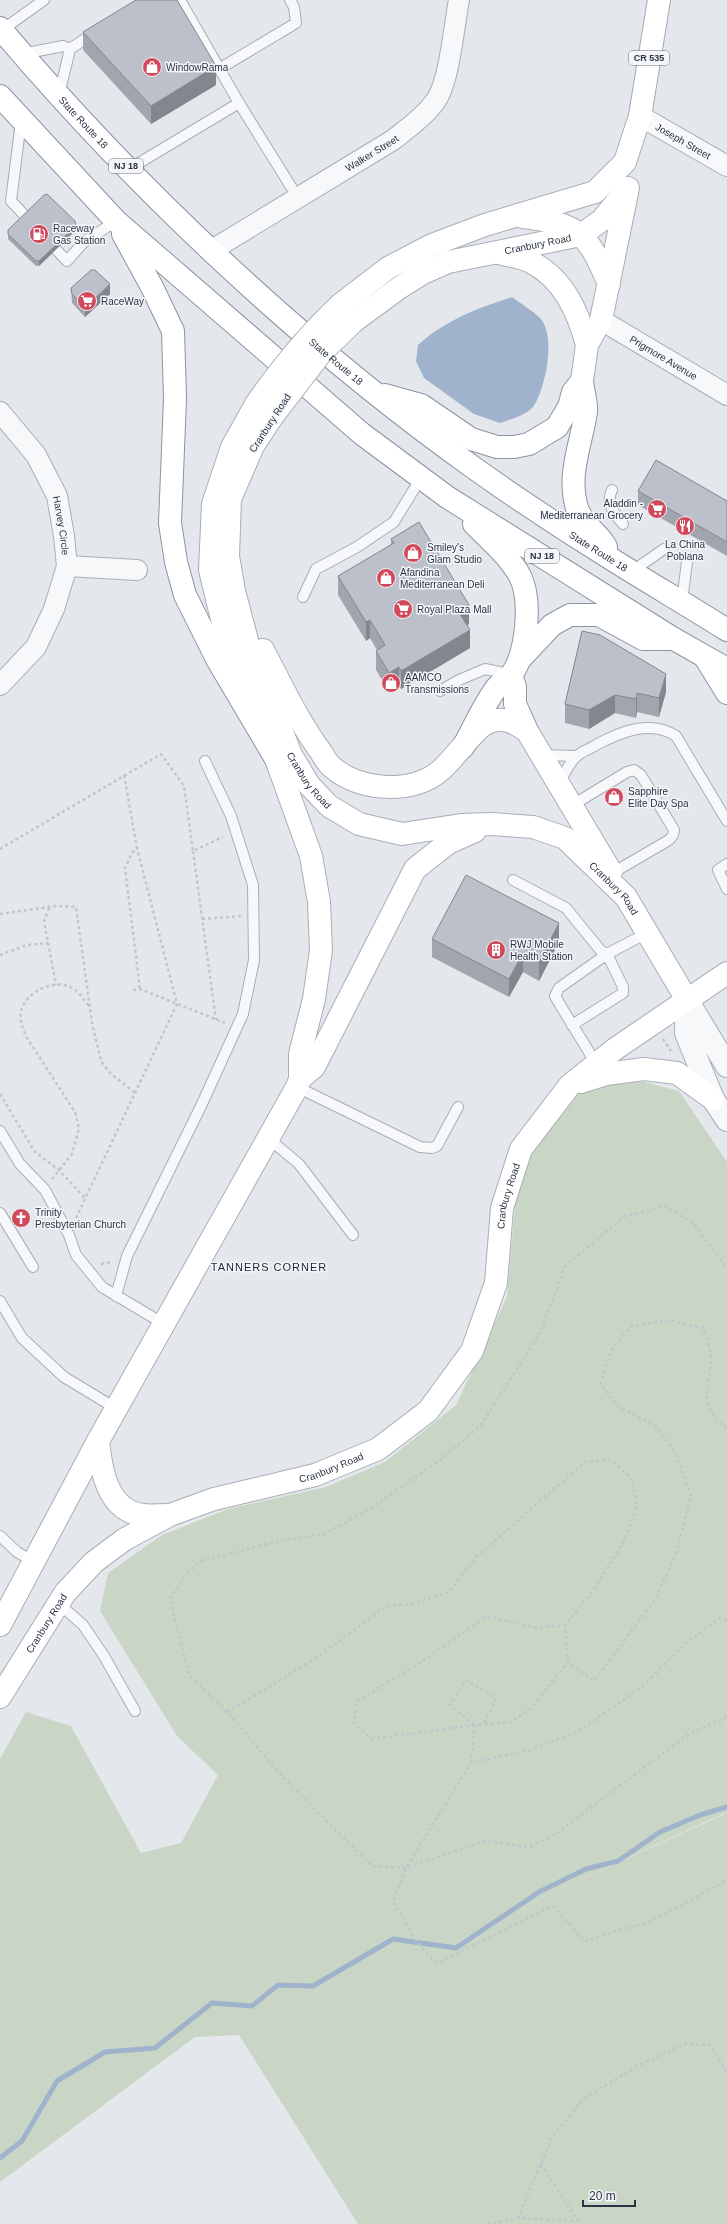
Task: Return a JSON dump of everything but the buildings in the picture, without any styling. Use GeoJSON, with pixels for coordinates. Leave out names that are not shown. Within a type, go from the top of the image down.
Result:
{"type":"FeatureCollection","features":[{"type":"Feature","properties":{"kind":"main road","name":"Cranbury Road"},"geometry":{"type":"LineString","coordinates":[[582,381],[587,345],[601,320],[609,284],[628,188],[659,0]]}},
{"type":"Feature","properties":{"kind":"main road","name":"State Route 18"},"geometry":{"type":"LineString","coordinates":[[6,32],[59,97],[129,169],[212,250],[375,393],[474,467],[622,566],[682,601],[727,630]]}},
{"type":"Feature","properties":{"kind":"main road","name":"NJ 18"},"geometry":{"type":"LineString","coordinates":[[0,96],[116,221],[362,434],[422,476],[448,497],[674,639],[727,669]]}},
{"type":"Feature","properties":{"kind":"main road","name":"Cranbury Road"},"geometry":{"type":"LineString","coordinates":[[0,1697],[65,1593],[94,1562],[125,1538],[170,1515],[214,1499],[315,1475],[378,1449],[428,1412],[472,1351],[496,1283],[502,1208],[521,1149],[570,1085],[596,1064],[687,1000],[626,898],[608,875],[565,838],[533,827],[492,824],[461,825],[402,834],[359,824],[329,806],[309,785],[291,755],[248,644],[234,591],[228,556],[230,499],[253,446],[264,410],[280,369],[311,333],[340,305],[382,272],[410,254],[485,225],[595,192],[625,162],[640,116]]}},
{"type":"Feature","properties":{"kind":"main road","name":"Cranbury Road"},"geometry":{"type":"LineString","coordinates":[[0,1625],[98,1441],[298,1083],[300,1054],[314,999],[321,950],[319,902],[310,856],[276,759],[224,628],[210,570],[213,504],[232,447],[264,410],[354,321],[399,288],[423,273],[448,262],[493,251],[581,235],[602,220],[628,188]]}},
{"type":"Feature","properties":{"kind":"main road"},"geometry":{"type":"LineString","coordinates":[[517,216],[547,220],[563,225],[581,235],[590,244],[597,256],[609,284]]}},
{"type":"Feature","properties":{"kind":"main road"},"geometry":{"type":"LineString","coordinates":[[116,221],[152,287],[173,331],[175,399],[170,523],[176,562],[185,595],[218,661],[276,759]]}},
{"type":"Feature","properties":{"kind":"main road"},"geometry":{"type":"LineString","coordinates":[[493,251],[531,262],[552,277],[571,302],[582,325],[587,345]]}},
{"type":"Feature","properties":{"kind":"main road"},"geometry":{"type":"LineString","coordinates":[[375,393],[421,404],[471,439],[497,447],[514,448],[529,444],[557,427],[569,407],[572,392],[582,381]]}},
{"type":"Feature","properties":{"kind":"main road"},"geometry":{"type":"LineString","coordinates":[[582,381],[586,410],[577,447],[572,485],[577,510],[589,528],[603,540],[622,566]]}},
{"type":"Feature","properties":{"kind":"main road"},"geometry":{"type":"LineString","coordinates":[[448,497],[507,557],[520,577],[526,595],[527,624],[515,668],[515,704],[527,731],[571,806],[608,875]]}},
{"type":"Feature","properties":{"kind":"main road"},"geometry":{"type":"LineString","coordinates":[[234,591],[256,638],[308,736],[332,767],[360,784],[384,788],[414,784],[440,772],[485,724],[498,721],[512,721],[527,731]]}},
{"type":"Feature","properties":{"kind":"main road"},"geometry":{"type":"LineString","coordinates":[[463,747],[498,686],[552,625],[570,616],[599,615],[643,639],[674,639]]}},
{"type":"Feature","properties":{"kind":"main road"},"geometry":{"type":"LineString","coordinates":[[704,656],[727,693]]}},
{"type":"Feature","properties":{"kind":"main road"},"geometry":{"type":"LineString","coordinates":[[298,1083],[314,1067],[415,870],[448,843],[492,824]]}},
{"type":"Feature","properties":{"kind":"main road"},"geometry":{"type":"LineString","coordinates":[[687,1000],[727,973]]}},
{"type":"Feature","properties":{"kind":"main road"},"geometry":{"type":"LineString","coordinates":[[570,1085],[606,1074],[644,1069],[678,1073],[713,1098]]}},
{"type":"Feature","properties":{"kind":"main road"},"geometry":{"type":"LineString","coordinates":[[98,1441],[101,1465],[110,1492],[124,1508],[142,1515],[170,1515]]}},
{"type":"Feature","properties":{"kind":"street","name":"Walker Street"},"geometry":{"type":"LineString","coordinates":[[212,250],[393,140],[417,121],[438,97],[446,72],[459,0]]}},
{"type":"Feature","properties":{"kind":"street","name":"Joseph Street"},"geometry":{"type":"LineString","coordinates":[[640,116],[727,166]]}},
{"type":"Feature","properties":{"kind":"street","name":"Prigmore Avenue"},"geometry":{"type":"LineString","coordinates":[[601,320],[727,395]]}},
{"type":"Feature","properties":{"kind":"street","name":"Harvey Circle"},"geometry":{"type":"LineString","coordinates":[[0,412],[36,455],[57,496],[67,566],[54,609],[36,647],[0,685]]}},
{"type":"Feature","properties":{"kind":"street"},"geometry":{"type":"LineString","coordinates":[[67,566],[138,570]]}},
{"type":"Feature","properties":{"kind":"street"},"geometry":{"type":"LineString","coordinates":[[687,1000],[727,1066]]}},
{"type":"Feature","properties":{"kind":"street"},"geometry":{"type":"LineString","coordinates":[[687,1000],[686,1033],[713,1098],[727,1120]]}},
{"type":"Feature","properties":{"kind":"lane"},"geometry":{"type":"LineString","coordinates":[[6,32],[44,0]]}},
{"type":"Feature","properties":{"kind":"lane"},"geometry":{"type":"LineString","coordinates":[[180,0],[239,103],[298,198]]}},
{"type":"Feature","properties":{"kind":"lane"},"geometry":{"type":"LineString","coordinates":[[219,69],[296,23],[294,7],[290,0]]}},
{"type":"Feature","properties":{"kind":"lane"},"geometry":{"type":"LineString","coordinates":[[70,49],[103,26]]}},
{"type":"Feature","properties":{"kind":"lane"},"geometry":{"type":"LineString","coordinates":[[6,32],[70,49]]}},
{"type":"Feature","properties":{"kind":"lane"},"geometry":{"type":"LineString","coordinates":[[59,97],[70,57],[70,49]]}},
{"type":"Feature","properties":{"kind":"lane"},"geometry":{"type":"LineString","coordinates":[[129,169],[239,103]]}},
{"type":"Feature","properties":{"kind":"lane"},"geometry":{"type":"LineString","coordinates":[[21,120],[11,200],[67,261],[84,242],[116,221]]}},
{"type":"Feature","properties":{"kind":"lane"},"geometry":{"type":"LineString","coordinates":[[303,597],[316,569],[357,547],[394,522],[422,476]]}},
{"type":"Feature","properties":{"kind":"lane"},"geometry":{"type":"LineString","coordinates":[[612,490],[610,494],[612,512],[623,524]]}},
{"type":"Feature","properties":{"kind":"lane"},"geometry":{"type":"LineString","coordinates":[[622,566],[664,549]]}},
{"type":"Feature","properties":{"kind":"lane"},"geometry":{"type":"LineString","coordinates":[[682,601],[687,562]]}},
{"type":"Feature","properties":{"kind":"lane"},"geometry":{"type":"LineString","coordinates":[[440,692],[459,680],[485,669],[515,668]]}},
{"type":"Feature","properties":{"kind":"lane"},"geometry":{"type":"LineString","coordinates":[[541,755],[576,756],[627,731],[648,728],[667,730],[676,736],[727,821]]}},
{"type":"Feature","properties":{"kind":"lane"},"geometry":{"type":"LineString","coordinates":[[558,784],[576,756]]}},
{"type":"Feature","properties":{"kind":"lane"},"geometry":{"type":"LineString","coordinates":[[116,1296],[127,1256],[243,1014],[254,960],[253,885],[236,831],[205,761]]}},
{"type":"Feature","properties":{"kind":"lane"},"geometry":{"type":"LineString","coordinates":[[571,806],[627,772],[634,770],[641,775],[674,830],[673,835],[669,840],[608,875]]}},
{"type":"Feature","properties":{"kind":"lane"},"geometry":{"type":"LineString","coordinates":[[727,864],[718,870],[727,889]]}},
{"type":"Feature","properties":{"kind":"lane"},"geometry":{"type":"LineString","coordinates":[[513,880],[566,908],[597,946],[607,954],[623,987],[623,993],[572,1025]]}},
{"type":"Feature","properties":{"kind":"lane"},"geometry":{"type":"LineString","coordinates":[[596,1064],[556,996],[559,988],[607,954],[612,953],[647,933]]}},
{"type":"Feature","properties":{"kind":"lane"},"geometry":{"type":"LineString","coordinates":[[298,1083],[420,1147],[426,1148],[437,1146],[458,1107]]}},
{"type":"Feature","properties":{"kind":"lane"},"geometry":{"type":"LineString","coordinates":[[0,1131],[20,1164],[45,1190],[69,1235],[76,1255],[102,1287],[164,1324]]}},
{"type":"Feature","properties":{"kind":"lane"},"geometry":{"type":"LineString","coordinates":[[268,1138],[299,1164],[353,1235]]}},
{"type":"Feature","properties":{"kind":"lane"},"geometry":{"type":"LineString","coordinates":[[0,1213],[33,1267]]}},
{"type":"Feature","properties":{"kind":"lane"},"geometry":{"type":"LineString","coordinates":[[0,1301],[22,1338],[64,1377],[117,1408]]}},
{"type":"Feature","properties":{"kind":"lane"},"geometry":{"type":"LineString","coordinates":[[0,1536],[17,1552],[34,1562]]}},
{"type":"Feature","properties":{"kind":"lane"},"geometry":{"type":"LineString","coordinates":[[58,1603],[83,1625],[104,1656],[135,1712]]}},
{"type":"Feature","properties":{"kind":"path"},"geometry":{"type":"LineString","coordinates":[[0,849],[161,754],[184,786],[216,1020]]}},
{"type":"Feature","properties":{"kind":"path"},"geometry":{"type":"LineString","coordinates":[[73,1224],[177,1004],[137,848],[124,776]]}},
{"type":"Feature","properties":{"kind":"path"},"geometry":{"type":"LineString","coordinates":[[193,850],[236,831]]}},
{"type":"Feature","properties":{"kind":"path"},"geometry":{"type":"LineString","coordinates":[[137,848],[132,853],[125,868],[140,989]]}},
{"type":"Feature","properties":{"kind":"path"},"geometry":{"type":"LineString","coordinates":[[0,914],[49,908],[76,907],[90,1007],[101,1061],[110,1073],[135,1093]]}},
{"type":"Feature","properties":{"kind":"path"},"geometry":{"type":"LineString","coordinates":[[49,908],[44,921],[56,985]]}},
{"type":"Feature","properties":{"kind":"path"},"geometry":{"type":"LineString","coordinates":[[202,919],[254,915]]}},
{"type":"Feature","properties":{"kind":"path"},"geometry":{"type":"LineString","coordinates":[[0,955],[28,945],[48,943]]}},
{"type":"Feature","properties":{"kind":"path"},"geometry":{"type":"LineString","coordinates":[[45,1190],[72,1154],[79,1128],[75,1112],[27,1038],[21,1025],[21,1011],[27,1000],[40,989],[56,985],[64,985],[74,989],[90,1007]]}},
{"type":"Feature","properties":{"kind":"path"},"geometry":{"type":"LineString","coordinates":[[133,990],[140,989],[236,1028]]}},
{"type":"Feature","properties":{"kind":"path"},"geometry":{"type":"LineString","coordinates":[[659,1033],[673,1055]]}},
{"type":"Feature","properties":{"kind":"path"},"geometry":{"type":"LineString","coordinates":[[0,1094],[28,1143],[35,1152],[59,1170],[85,1198]]}},
{"type":"Feature","properties":{"kind":"path"},"geometry":{"type":"LineString","coordinates":[[96,1262],[102,1264],[110,1262]]}},
{"type":"Feature","properties":{"kind":"path"},"geometry":{"type":"LineString","coordinates":[[568,1662],[594,1681],[654,1601],[676,1554],[691,1495],[673,1448],[655,1426],[618,1406],[600,1383],[613,1347],[632,1326],[670,1320],[703,1328],[711,1357],[705,1397],[715,1419],[727,1428]]}},
{"type":"Feature","properties":{"kind":"path"},"geometry":{"type":"LineString","coordinates":[[565,1625],[536,1628],[487,1616],[424,1660],[356,1702],[354,1724],[372,1739],[475,1725],[510,1722],[530,1709],[568,1662],[565,1625],[593,1591],[623,1543],[637,1507],[632,1479],[612,1460],[585,1462],[476,1556],[449,1592],[412,1604],[386,1606],[315,1659],[227,1712],[281,1775],[372,1866],[406,1868],[486,1841],[528,1847],[557,1833],[686,1736],[727,1716]]}},
{"type":"Feature","properties":{"kind":"path"},"geometry":{"type":"LineString","coordinates":[[471,1763],[531,1750],[579,1731],[643,1686],[686,1644],[720,1618],[727,1620]]}},
{"type":"Feature","properties":{"kind":"path"},"geometry":{"type":"LineString","coordinates":[[475,1725],[450,1705],[466,1680],[496,1698],[484,1724]]}},
{"type":"Feature","properties":{"kind":"path"},"geometry":{"type":"LineString","coordinates":[[475,1725],[471,1763],[406,1868],[393,1901],[416,1942],[436,1963],[553,1906],[584,1940],[652,1921],[727,1880]]}},
{"type":"Feature","properties":{"kind":"path"},"geometry":{"type":"LineString","coordinates":[[518,2218],[552,2137],[584,2098],[638,2066],[685,2044],[710,2046],[727,2072]]}},
{"type":"Feature","properties":{"kind":"path"},"geometry":{"type":"LineString","coordinates":[[541,2163],[579,2223]]}},
{"type":"Feature","properties":{"kind":"path"},"geometry":{"type":"LineString","coordinates":[[487,2224],[518,2218],[579,2223]]}},
{"type":"Feature","properties":{"kind":"green space"},"geometry":{"type":"Polygon","coordinates":[[[637,1080],[679,1091],[727,1162],[727,1812],[512,1911],[727,1813],[727,2224],[358,2224],[239,2035],[195,2037],[0,2182],[0,1759],[26,1712],[71,1726],[141,1853],[181,1843],[218,1775],[177,1736],[100,1611],[108,1573],[162,1535],[228,1509],[326,1487],[385,1462],[456,1405],[507,1297],[515,1205],[533,1151],[576,1092],[637,1080]]]}},
{"type":"Feature","properties":{"kind":"water"},"geometry":{"type":"Polygon","coordinates":[[[512,297],[537,315],[545,326],[548,336],[548,360],[543,385],[532,408],[519,416],[500,423],[474,414],[424,378],[416,361],[418,345],[439,328],[474,310],[512,297]]]}},
{"type":"Feature","properties":{"kind":"waterway"},"geometry":{"type":"LineString","coordinates":[[0,2158],[22,2141],[57,2081],[105,2052],[155,2048],[212,2003],[252,2006],[278,1985],[313,1986],[393,1939],[456,1948],[539,1892],[586,1869],[618,1861],[660,1832],[700,1815],[727,1807]]}},
{"type":"Feature","properties":{"kind":"place","name":"WindowRama"},"geometry":{"type":"Point","coordinates":[152,67]}},
{"type":"Feature","properties":{"kind":"place","name":"Raceway Gas Station"},"geometry":{"type":"Point","coordinates":[39,234]}},
{"type":"Feature","properties":{"kind":"place","name":"RaceWay"},"geometry":{"type":"Point","coordinates":[87,301]}},
{"type":"Feature","properties":{"kind":"place","name":"Aladdin - Mediterranean Grocery"},"geometry":{"type":"Point","coordinates":[657,509]}},
{"type":"Feature","properties":{"kind":"place","name":"La China Poblana"},"geometry":{"type":"Point","coordinates":[685,526]}},
{"type":"Feature","properties":{"kind":"place","name":"Smiley's Glam Studio"},"geometry":{"type":"Point","coordinates":[413,553]}},
{"type":"Feature","properties":{"kind":"place","name":"Afandina Mediterranean Deli"},"geometry":{"type":"Point","coordinates":[386,578]}},
{"type":"Feature","properties":{"kind":"place","name":"Royal Plaza Mall"},"geometry":{"type":"Point","coordinates":[403,609]}},
{"type":"Feature","properties":{"kind":"place","name":"AAMCO Transmissions"},"geometry":{"type":"Point","coordinates":[391,683]}},
{"type":"Feature","properties":{"kind":"place","name":"Sapphire Elite Day Spa"},"geometry":{"type":"Point","coordinates":[614,797]}},
{"type":"Feature","properties":{"kind":"place","name":"RWJ Mobile Health Station"},"geometry":{"type":"Point","coordinates":[496,950]}},
{"type":"Feature","properties":{"kind":"place","name":"Trinity Presbyterian Church"},"geometry":{"type":"Point","coordinates":[21,1218]}},
{"type":"Feature","properties":{"kind":"district","name":"TANNERS CORNER"},"geometry":{"type":"Point","coordinates":[269,1267]}}]}
